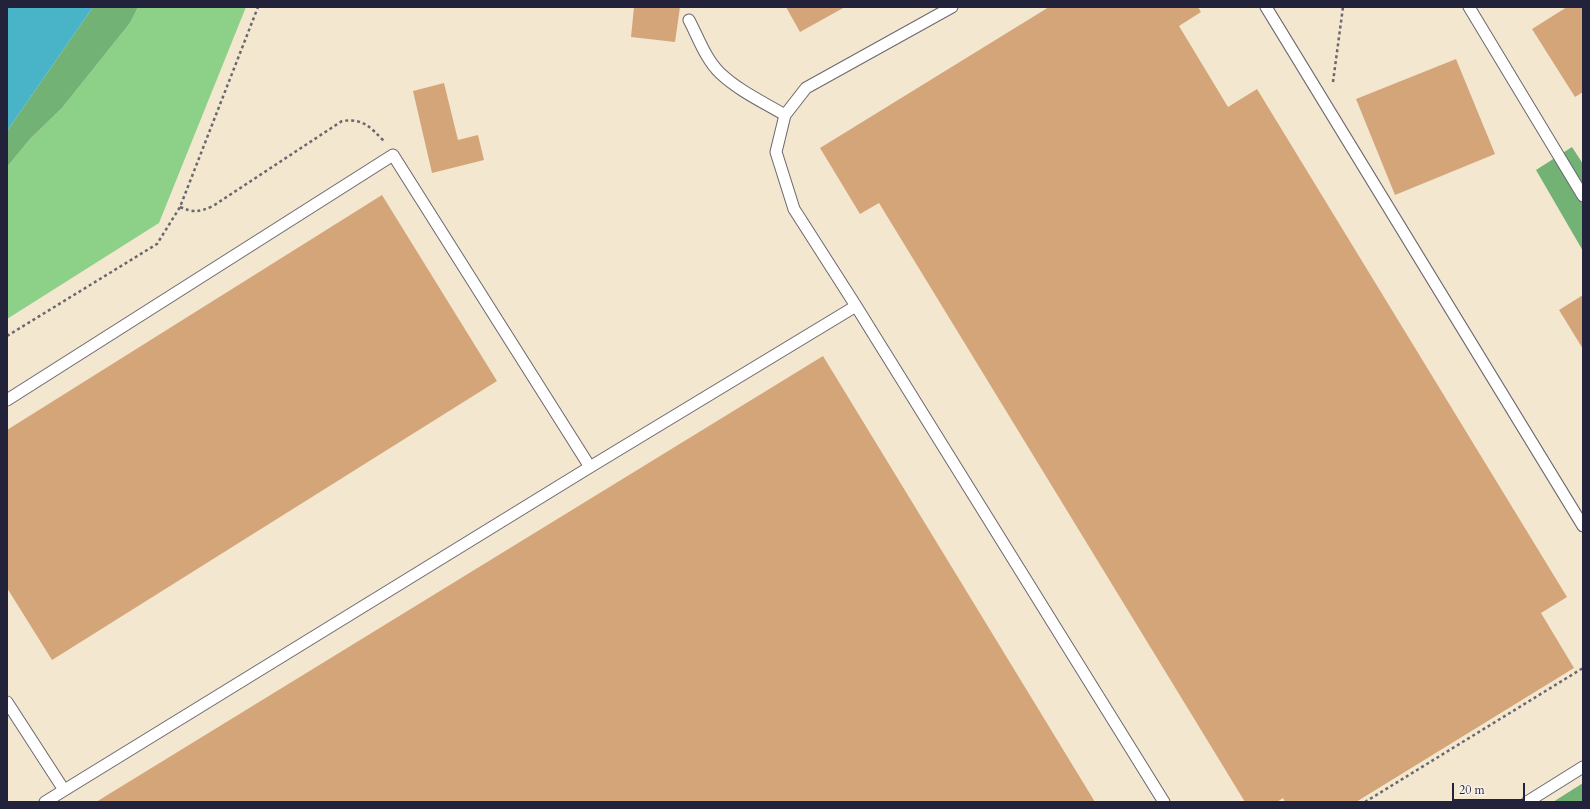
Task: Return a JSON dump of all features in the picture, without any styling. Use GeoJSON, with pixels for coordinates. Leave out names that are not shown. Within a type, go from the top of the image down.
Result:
{"type":"FeatureCollection","features":[{"type":"Feature","properties":{"kind":"lane"},"geometry":{"type":"LineString","coordinates":[[952,7],[806,88],[786,115],[776,152],[794,209],[856,306],[1164,802]]}},
{"type":"Feature","properties":{"kind":"lane"},"geometry":{"type":"LineString","coordinates":[[1266,7],[1583,526]]}},
{"type":"Feature","properties":{"kind":"lane"},"geometry":{"type":"LineString","coordinates":[[1469,7],[1583,196]]}},
{"type":"Feature","properties":{"kind":"lane"},"geometry":{"type":"LineString","coordinates":[[689,20],[719,72],[739,89],[786,115]]}},
{"type":"Feature","properties":{"kind":"lane"},"geometry":{"type":"LineString","coordinates":[[7,400],[392,155],[590,467]]}},
{"type":"Feature","properties":{"kind":"lane"},"geometry":{"type":"LineString","coordinates":[[45,802],[590,467],[856,306]]}},
{"type":"Feature","properties":{"kind":"lane"},"geometry":{"type":"LineString","coordinates":[[7,702],[64,790]]}},
{"type":"Feature","properties":{"kind":"lane"},"geometry":{"type":"LineString","coordinates":[[1527,802],[1583,767]]}},
{"type":"Feature","properties":{"kind":"path"},"geometry":{"type":"LineString","coordinates":[[7,336],[157,244],[180,207],[258,7]]}},
{"type":"Feature","properties":{"kind":"path"},"geometry":{"type":"LineString","coordinates":[[1329,111],[1343,7]]}},
{"type":"Feature","properties":{"kind":"path"},"geometry":{"type":"LineString","coordinates":[[180,207],[189,211],[200,212],[213,206],[342,121],[353,119],[366,124],[384,140],[392,155]]}},
{"type":"Feature","properties":{"kind":"path"},"geometry":{"type":"LineString","coordinates":[[1365,802],[1583,668]]}},
{"type":"Feature","properties":{"kind":"green space"},"geometry":{"type":"Polygon","coordinates":[[[93,7],[138,7],[130,23],[62,108],[30,139],[7,167],[7,131],[93,7]]]}},
{"type":"Feature","properties":{"kind":"green space"},"geometry":{"type":"Polygon","coordinates":[[[138,7],[246,7],[159,223],[7,319],[7,167],[30,139],[62,108],[130,23],[138,7]]]}},
{"type":"Feature","properties":{"kind":"green space"},"geometry":{"type":"Polygon","coordinates":[[[1572,147],[1583,164],[1583,251],[1536,170],[1572,147]]]}},
{"type":"Feature","properties":{"kind":"green space"},"geometry":{"type":"Polygon","coordinates":[[[1583,783],[1583,802],[1553,802],[1583,783]]]}},
{"type":"Feature","properties":{"kind":"water"},"geometry":{"type":"Polygon","coordinates":[[[7,7],[93,7],[7,131],[7,7]]]}},
{"type":"Feature","properties":{"kind":"building"},"geometry":{"type":"Polygon","coordinates":[[[634,7],[680,7],[675,42],[631,37],[634,7]]]}},
{"type":"Feature","properties":{"kind":"building"},"geometry":{"type":"Polygon","coordinates":[[[786,7],[845,7],[800,32],[786,7]]]}},
{"type":"Feature","properties":{"kind":"building"},"geometry":{"type":"Polygon","coordinates":[[[1049,7],[1198,7],[1201,12],[1179,26],[1228,107],[1257,89],[1567,597],[1541,613],[1574,668],[1356,802],[1285,802],[1283,798],[1277,802],[1245,802],[879,203],[860,214],[820,148],[1049,7]]]}},
{"type":"Feature","properties":{"kind":"building"},"geometry":{"type":"Polygon","coordinates":[[[1567,7],[1583,7],[1583,92],[1575,97],[1532,29],[1567,7]]]}},
{"type":"Feature","properties":{"kind":"building"},"geometry":{"type":"Polygon","coordinates":[[[1456,59],[1495,154],[1395,195],[1356,99],[1456,59]]]}},
{"type":"Feature","properties":{"kind":"building"},"geometry":{"type":"Polygon","coordinates":[[[444,83],[458,140],[478,135],[484,160],[432,173],[413,91],[444,83]]]}},
{"type":"Feature","properties":{"kind":"building"},"geometry":{"type":"Polygon","coordinates":[[[382,195],[497,381],[52,660],[7,588],[7,430],[382,195]]]}},
{"type":"Feature","properties":{"kind":"building"},"geometry":{"type":"Polygon","coordinates":[[[1583,295],[1583,349],[1559,310],[1583,295]]]}},
{"type":"Feature","properties":{"kind":"building"},"geometry":{"type":"Polygon","coordinates":[[[823,356],[1095,802],[96,802],[823,356]]]}}]}
